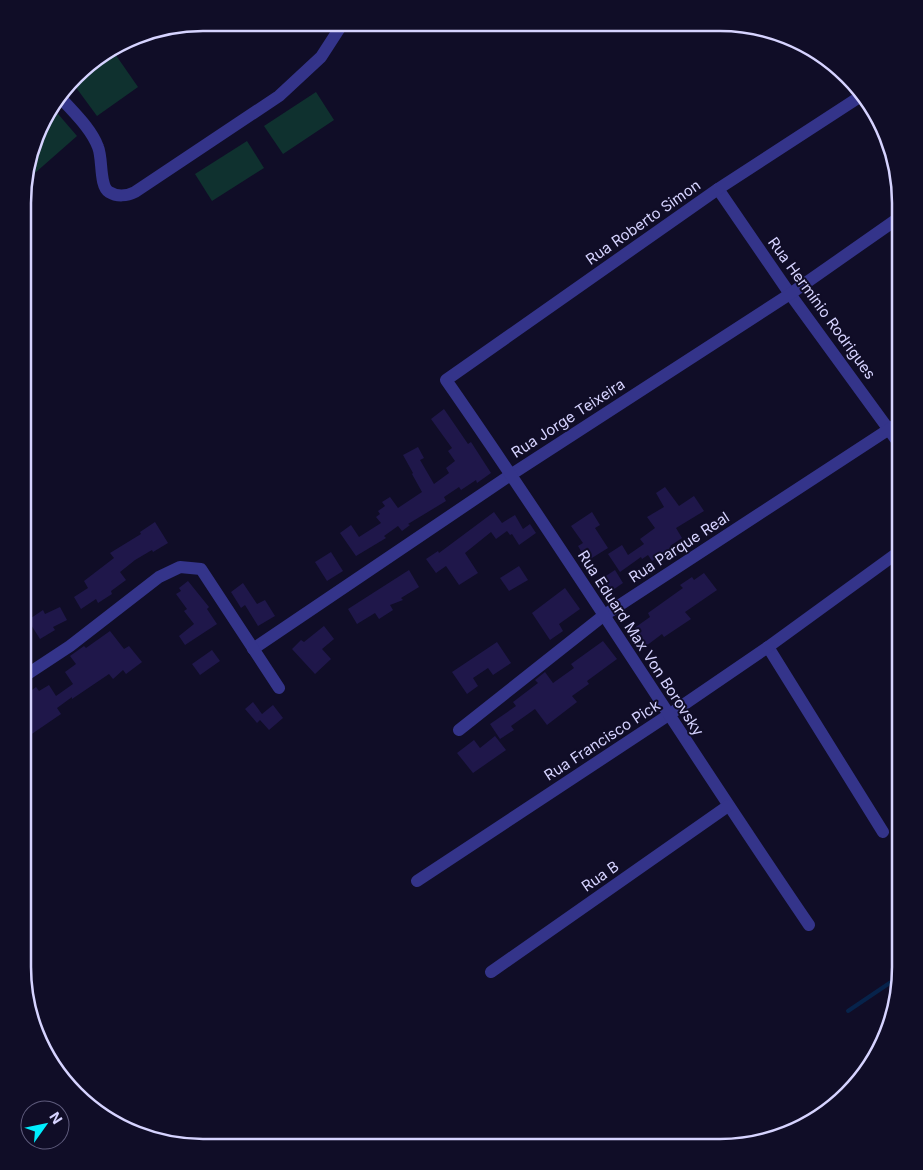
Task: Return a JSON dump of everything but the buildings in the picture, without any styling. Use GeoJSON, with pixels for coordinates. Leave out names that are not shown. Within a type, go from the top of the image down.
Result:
{"type":"FeatureCollection","features":[{"type":"Feature","properties":{"kind":"street"},"geometry":{"type":"LineString","coordinates":[[65,102],[89,132],[98,147],[102,161],[104,186],[108,192],[127,196],[279,96],[321,57],[338,31]]}},
{"type":"Feature","properties":{"kind":"street","name":"Rua Roberto Simon"},"geometry":{"type":"LineString","coordinates":[[446,380],[718,189],[856,99]]}},
{"type":"Feature","properties":{"kind":"street","name":"Rua Hermínio Rodrigues"},"geometry":{"type":"LineString","coordinates":[[718,189],[790,294],[892,433]]}},
{"type":"Feature","properties":{"kind":"street","name":"Rua Jorge Teixeira"},"geometry":{"type":"LineString","coordinates":[[253,649],[512,474],[790,294],[892,223]]}},
{"type":"Feature","properties":{"kind":"street","name":"Rua Eduard Max Von Borovsky"},"geometry":{"type":"LineString","coordinates":[[446,380],[512,474],[603,616],[670,714],[728,806],[808,925]]}},
{"type":"Feature","properties":{"kind":"street","name":"Rua Parque Real"},"geometry":{"type":"LineString","coordinates":[[459,730],[603,616],[892,427]]}},
{"type":"Feature","properties":{"kind":"street","name":"Rua Francisco Pick"},"geometry":{"type":"LineString","coordinates":[[417,882],[670,714],[768,647],[892,558]]}},
{"type":"Feature","properties":{"kind":"street"},"geometry":{"type":"LineString","coordinates":[[31,672],[70,646],[159,577],[180,567],[201,569],[279,688]]}},
{"type":"Feature","properties":{"kind":"street"},"geometry":{"type":"LineString","coordinates":[[768,647],[883,832]]}},
{"type":"Feature","properties":{"kind":"street","name":"Rua B"},"geometry":{"type":"LineString","coordinates":[[491,972],[728,806]]}},
{"type":"Feature","properties":{"kind":"green space"},"geometry":{"type":"Polygon","coordinates":[[[116,55],[138,87],[97,116],[77,88],[90,74],[116,55]]]}},
{"type":"Feature","properties":{"kind":"green space"},"geometry":{"type":"Polygon","coordinates":[[[316,92],[334,120],[283,154],[264,126],[316,92]]]}},
{"type":"Feature","properties":{"kind":"green space"},"geometry":{"type":"Polygon","coordinates":[[[57,113],[77,136],[34,174],[44,137],[57,113]]]}},
{"type":"Feature","properties":{"kind":"green space"},"geometry":{"type":"Polygon","coordinates":[[[247,141],[264,168],[212,201],[195,174],[247,141]]]}},
{"type":"Feature","properties":{"kind":"waterway"},"geometry":{"type":"LineString","coordinates":[[848,1011],[890,982]]}}]}
